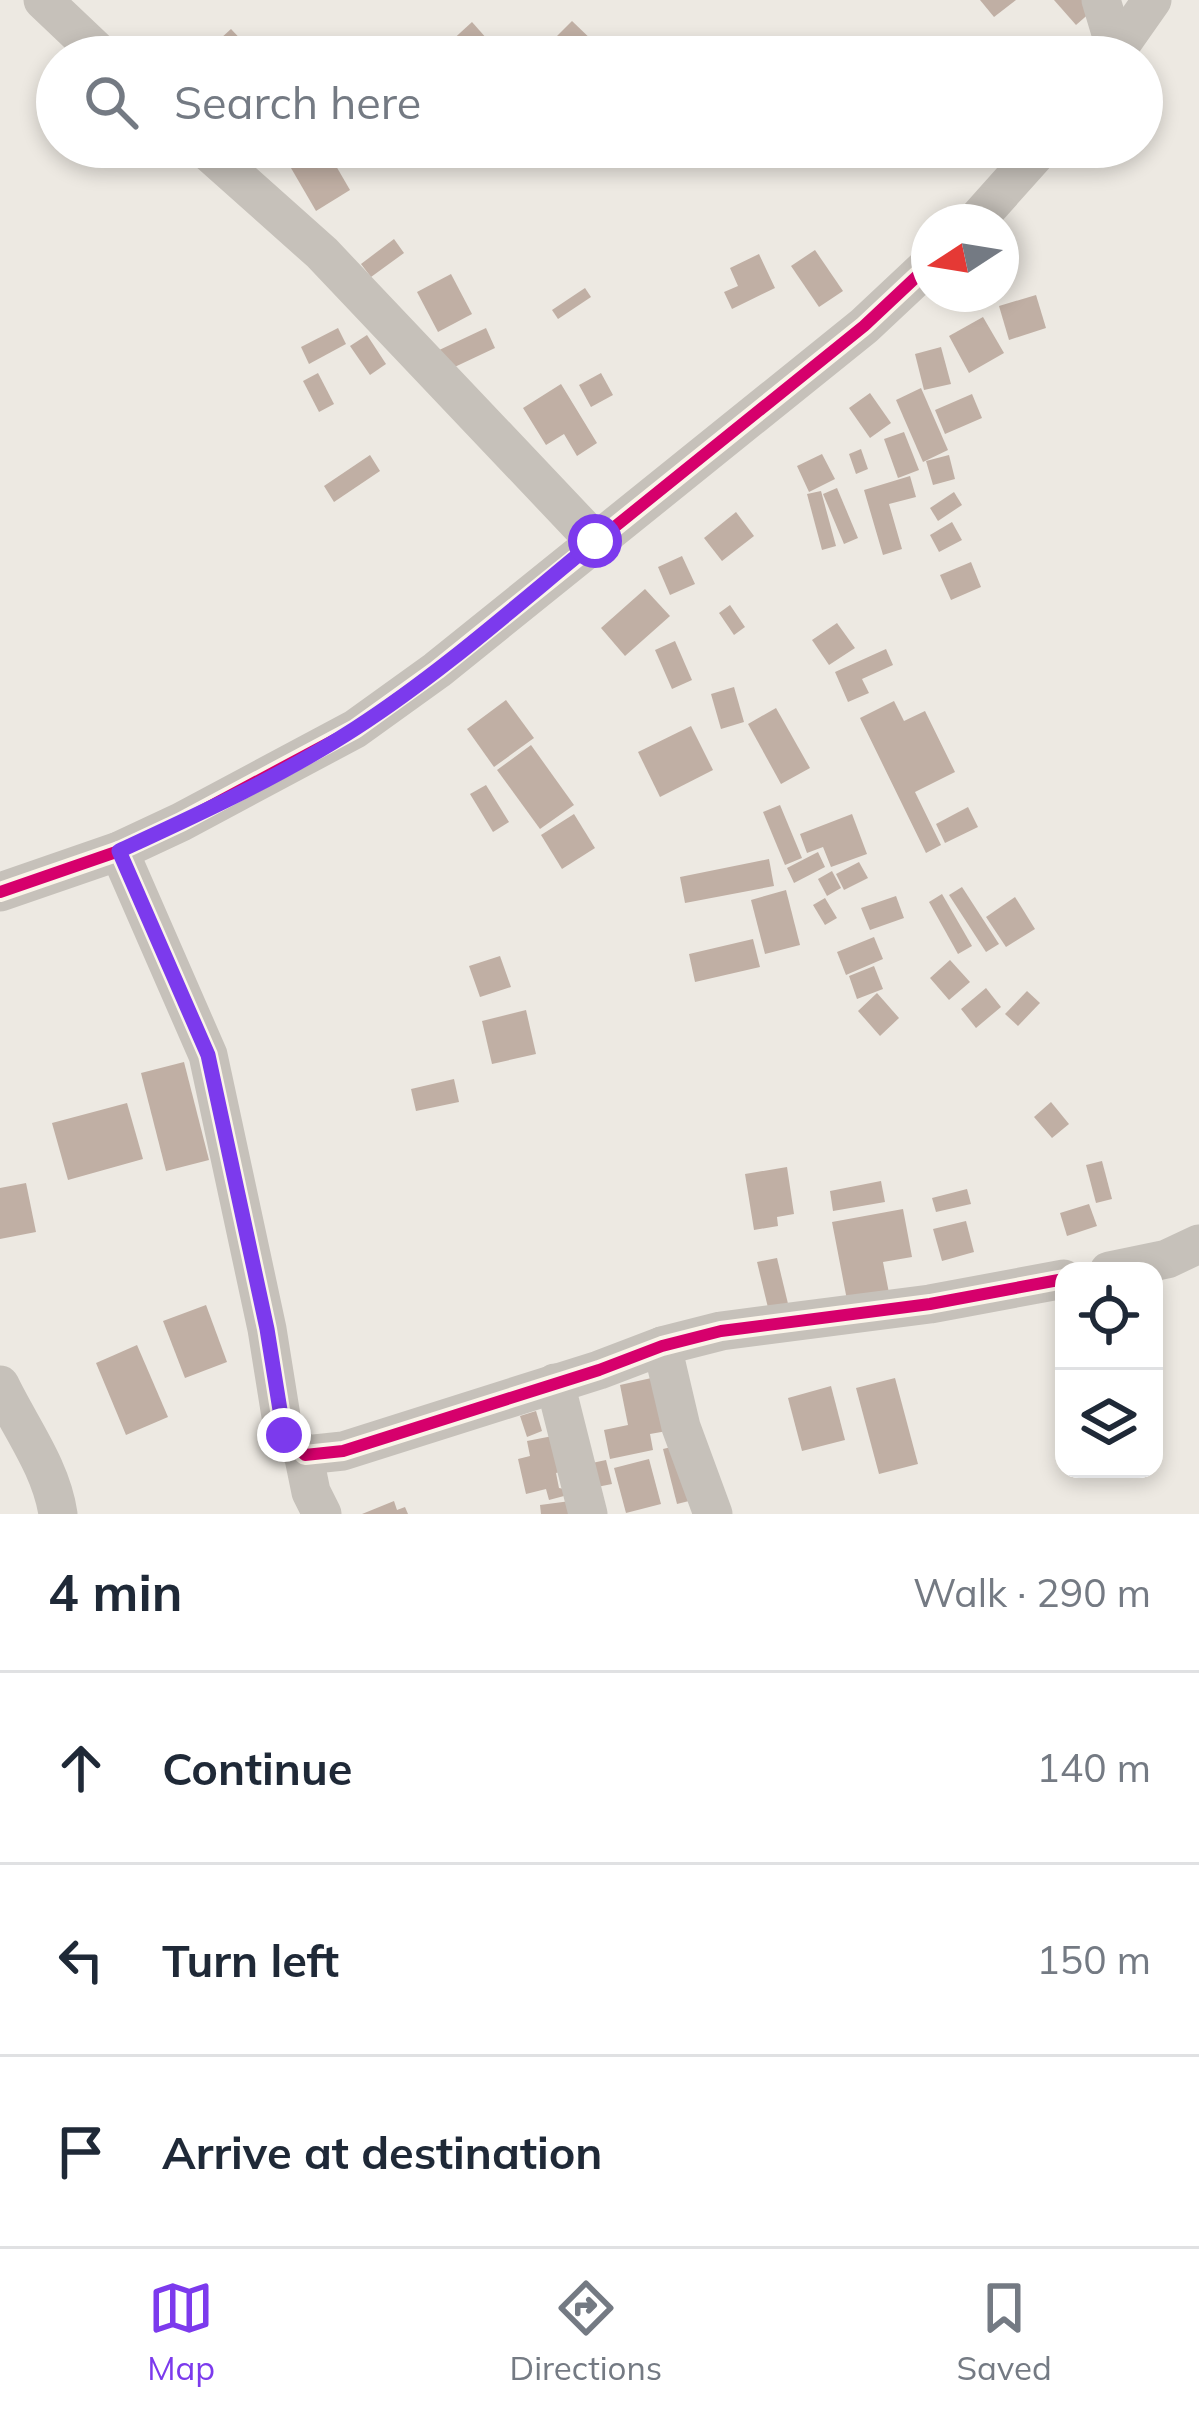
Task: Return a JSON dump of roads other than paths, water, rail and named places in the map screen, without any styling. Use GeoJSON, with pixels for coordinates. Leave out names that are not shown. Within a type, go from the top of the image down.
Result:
{"type":"FeatureCollection","features":[{"type":"Feature","properties":{"kind":"street"},"geometry":{"type":"LineString","coordinates":[[43,0],[81,36]]}},
{"type":"Feature","properties":{"kind":"street"},"geometry":{"type":"LineString","coordinates":[[1101,0],[1110,36]]}},
{"type":"Feature","properties":{"kind":"street"},"geometry":{"type":"LineString","coordinates":[[1127,36],[1152,0]]}},
{"type":"Feature","properties":{"kind":"street"},"geometry":{"type":"LineString","coordinates":[[226,168],[322,254],[595,541]]}},
{"type":"Feature","properties":{"kind":"street"},"geometry":{"type":"LineString","coordinates":[[991,204],[1023,168]]}},
{"type":"Feature","properties":{"kind":"street"},"geometry":{"type":"LineString","coordinates":[[0,892],[119,851],[182,823],[355,729],[437,670],[864,326],[911,282]]}},
{"type":"Feature","properties":{"kind":"street"},"geometry":{"type":"LineString","coordinates":[[119,851],[208,1055],[267,1329],[284,1435],[303,1453],[320,1456],[343,1451],[721,1331],[930,1304],[1055,1282]]}},
{"type":"Feature","properties":{"kind":"street"},"geometry":{"type":"LineString","coordinates":[[1148,1262],[1199,1244]]}},
{"type":"Feature","properties":{"kind":"street"},"geometry":{"type":"LineString","coordinates":[[662,1346],[682,1427],[712,1514]]}},
{"type":"Feature","properties":{"kind":"street"},"geometry":{"type":"LineString","coordinates":[[555,1383],[588,1514]]}},
{"type":"Feature","properties":{"kind":"street"},"geometry":{"type":"LineString","coordinates":[[0,1385],[37,1453],[55,1494],[58,1514]]}},
{"type":"Feature","properties":{"kind":"street"},"geometry":{"type":"LineString","coordinates":[[303,1453],[311,1492],[322,1514]]}}]}
